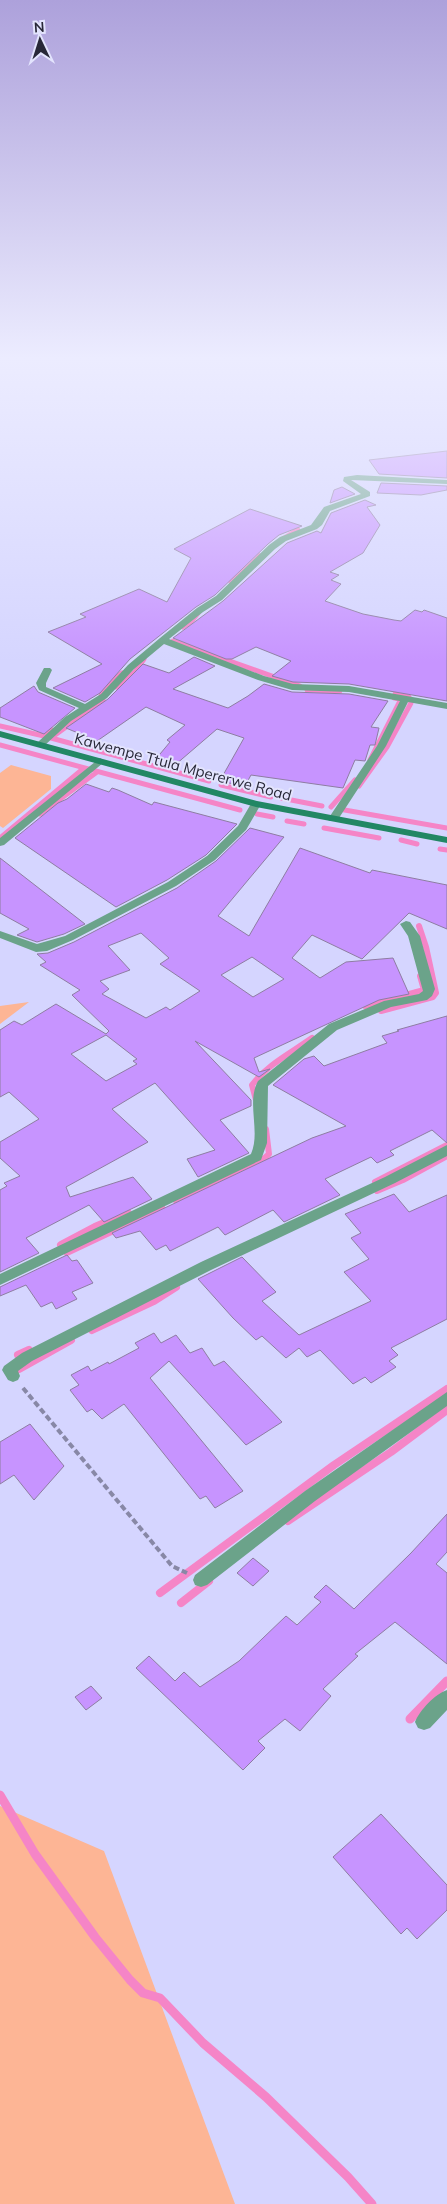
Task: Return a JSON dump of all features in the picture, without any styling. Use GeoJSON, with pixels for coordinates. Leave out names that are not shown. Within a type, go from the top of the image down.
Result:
{"type":"FeatureCollection","features":[{"type":"Feature","properties":{"kind":"street"},"geometry":{"type":"LineString","coordinates":[[41,744],[68,720],[104,696],[131,667],[163,640],[200,610],[219,598],[272,547],[283,539],[314,527],[319,523],[321,516],[332,507],[367,494],[346,481],[347,479],[357,477],[447,482]]}},
{"type":"Feature","properties":{"kind":"street"},"geometry":{"type":"LineString","coordinates":[[163,640],[292,687],[349,690],[447,706]]}},
{"type":"Feature","properties":{"kind":"street"},"geometry":{"type":"LineString","coordinates":[[47,670],[41,683],[42,688],[86,708]]}},
{"type":"Feature","properties":{"kind":"street"},"geometry":{"type":"LineString","coordinates":[[332,819],[370,767],[399,714],[405,699]]}},
{"type":"Feature","properties":{"kind":"street","name":"Kawempe Ttula Mpererwe Road"},"geometry":{"type":"LineString","coordinates":[[0,734],[256,804],[447,840]]}},
{"type":"Feature","properties":{"kind":"street"},"geometry":{"type":"LineString","coordinates":[[0,843],[100,761]]}},
{"type":"Feature","properties":{"kind":"street"},"geometry":{"type":"LineString","coordinates":[[1,935],[36,948],[43,948],[69,938],[159,891],[211,858],[242,828],[256,804]]}},
{"type":"Feature","properties":{"kind":"street"},"geometry":{"type":"LineString","coordinates":[[0,1280],[256,1157],[261,1144],[259,1116],[262,1084],[333,1027],[388,1004],[423,997],[428,993],[429,988],[414,936],[406,924]]}},
{"type":"Feature","properties":{"kind":"street"},"geometry":{"type":"LineString","coordinates":[[13,1376],[9,1370],[27,1357],[206,1266],[390,1180],[447,1150]]}},
{"type":"Feature","properties":{"kind":"street"},"geometry":{"type":"LineString","coordinates":[[201,1580],[310,1496],[447,1398]]}},
{"type":"Feature","properties":{"kind":"street"},"geometry":{"type":"LineString","coordinates":[[424,1722],[447,1698]]}},
{"type":"Feature","properties":{"kind":"path"},"geometry":{"type":"LineString","coordinates":[[13,1376],[172,1566],[201,1580]]}},
{"type":"Feature","properties":{"kind":"shaded area"},"geometry":{"type":"Polygon","coordinates":[[[11,765],[51,776],[51,789],[3,828],[0,826],[0,773],[11,765]]]}},
{"type":"Feature","properties":{"kind":"shaded area"},"geometry":{"type":"Polygon","coordinates":[[[29,1002],[0,1024],[0,1006],[29,1002]]]}},
{"type":"Feature","properties":{"kind":"shaded area"},"geometry":{"type":"Polygon","coordinates":[[[0,1806],[104,1851],[235,2204],[0,2204],[0,1806]]]}},
{"type":"Feature","properties":{"kind":"building"},"geometry":{"type":"Polygon","coordinates":[[[388,458],[447,458],[447,478],[379,474],[369,460],[388,458]]]}},
{"type":"Feature","properties":{"kind":"building"},"geometry":{"type":"Polygon","coordinates":[[[381,483],[447,486],[447,490],[421,495],[377,493],[381,483]]]}},
{"type":"Feature","properties":{"kind":"building"},"geometry":{"type":"Polygon","coordinates":[[[342,487],[355,494],[330,503],[334,490],[342,487]]]}},
{"type":"Feature","properties":{"kind":"building"},"geometry":{"type":"Polygon","coordinates":[[[365,500],[376,505],[367,507],[380,525],[363,553],[330,572],[339,575],[331,580],[341,584],[325,601],[363,614],[401,621],[415,610],[422,612],[424,610],[447,618],[447,701],[349,684],[293,682],[272,676],[291,661],[256,647],[232,659],[226,659],[173,638],[223,601],[287,543],[317,531],[321,533],[331,513],[365,500]]]}},
{"type":"Feature","properties":{"kind":"building"},"geometry":{"type":"Polygon","coordinates":[[[250,509],[302,526],[279,535],[268,544],[215,595],[196,607],[130,659],[100,693],[85,702],[53,688],[102,664],[48,632],[86,617],[80,614],[139,589],[167,602],[191,558],[174,549],[250,509]]]}},
{"type":"Feature","properties":{"kind":"building"},"geometry":{"type":"Polygon","coordinates":[[[194,657],[215,666],[173,689],[228,708],[264,684],[292,692],[349,694],[388,701],[371,727],[379,728],[375,745],[370,745],[365,761],[355,760],[343,788],[251,775],[245,786],[224,782],[226,778],[222,777],[244,738],[217,729],[175,765],[155,760],[170,742],[167,740],[185,725],[146,707],[97,741],[66,728],[108,699],[143,664],[169,673],[194,657]]]}},
{"type":"Feature","properties":{"kind":"building"},"geometry":{"type":"Polygon","coordinates":[[[34,686],[38,692],[75,708],[44,734],[0,717],[0,708],[34,686]]]}},
{"type":"Feature","properties":{"kind":"building"},"geometry":{"type":"Polygon","coordinates":[[[86,784],[109,792],[112,788],[152,805],[154,802],[237,824],[206,855],[167,880],[116,907],[15,838],[58,803],[67,799],[86,784]]]}},
{"type":"Feature","properties":{"kind":"building"},"geometry":{"type":"Polygon","coordinates":[[[250,828],[284,837],[218,916],[249,936],[300,848],[370,873],[372,870],[447,885],[447,929],[409,913],[362,959],[312,935],[292,958],[320,978],[346,962],[393,958],[409,994],[379,1000],[254,1058],[259,1072],[270,1069],[259,1077],[195,1041],[251,1100],[251,1106],[220,1120],[249,1153],[198,1177],[187,1159],[215,1150],[155,1083],[112,1109],[148,1142],[66,1187],[70,1197],[133,1177],[152,1199],[104,1222],[89,1205],[26,1238],[39,1253],[0,1272],[0,1190],[7,1186],[4,1183],[20,1176],[0,1158],[0,1142],[39,1119],[9,1092],[0,1097],[0,1030],[14,1021],[22,1025],[56,1004],[106,1034],[109,1031],[72,995],[80,990],[40,965],[46,962],[37,954],[48,953],[74,942],[177,888],[216,861],[250,828]],[[141,933],[108,946],[130,970],[100,981],[109,989],[102,994],[146,1018],[166,1007],[170,1010],[200,991],[160,964],[169,958],[141,933]],[[252,957],[221,975],[253,997],[284,979],[252,957]],[[106,1035],[71,1054],[106,1081],[137,1064],[133,1061],[137,1059],[106,1035]]]}},
{"type":"Feature","properties":{"kind":"building"},"geometry":{"type":"Polygon","coordinates":[[[0,858],[85,924],[64,934],[37,942],[17,935],[29,929],[0,913],[0,858]]]}},
{"type":"Feature","properties":{"kind":"building"},"geometry":{"type":"Polygon","coordinates":[[[447,1016],[447,1143],[432,1130],[390,1151],[394,1155],[377,1163],[371,1157],[325,1179],[340,1195],[284,1222],[273,1210],[225,1235],[218,1227],[170,1251],[166,1245],[156,1250],[140,1231],[116,1238],[112,1233],[312,1138],[346,1126],[273,1085],[304,1059],[314,1056],[324,1066],[387,1043],[382,1036],[447,1016]]]}},
{"type":"Feature","properties":{"kind":"building"},"geometry":{"type":"Polygon","coordinates":[[[394,1194],[409,1212],[447,1195],[447,1319],[391,1348],[398,1355],[389,1361],[396,1367],[371,1383],[365,1377],[353,1384],[320,1350],[307,1357],[299,1348],[286,1358],[262,1336],[256,1340],[233,1318],[198,1279],[242,1257],[276,1292],[262,1301],[299,1335],[371,1301],[344,1272],[369,1259],[351,1238],[361,1233],[345,1214],[394,1194]]]}},
{"type":"Feature","properties":{"kind":"building"},"geometry":{"type":"Polygon","coordinates":[[[67,1255],[72,1261],[77,1260],[93,1283],[72,1292],[77,1299],[56,1309],[52,1302],[41,1307],[26,1285],[0,1296],[0,1287],[67,1255]]]}},
{"type":"Feature","properties":{"kind":"building"},"geometry":{"type":"Polygon","coordinates":[[[154,1333],[161,1343],[176,1335],[190,1353],[202,1348],[214,1366],[224,1361],[282,1422],[246,1445],[169,1361],[150,1378],[243,1491],[215,1508],[206,1496],[200,1499],[124,1404],[102,1419],[92,1409],[87,1412],[70,1390],[79,1385],[71,1375],[88,1366],[91,1371],[108,1362],[109,1364],[139,1348],[135,1343],[154,1333]]]}},
{"type":"Feature","properties":{"kind":"building"},"geometry":{"type":"Polygon","coordinates":[[[30,1424],[64,1466],[34,1500],[14,1475],[0,1484],[0,1442],[30,1424]]]}},
{"type":"Feature","properties":{"kind":"building"},"geometry":{"type":"Polygon","coordinates":[[[447,1514],[447,1552],[436,1564],[447,1573],[447,1664],[395,1622],[355,1654],[358,1656],[323,1689],[331,1696],[300,1731],[285,1719],[258,1741],[265,1748],[243,1770],[136,1668],[149,1656],[175,1681],[184,1672],[200,1687],[239,1661],[286,1616],[297,1625],[321,1602],[314,1597],[326,1585],[354,1609],[411,1553],[447,1514]]]}},
{"type":"Feature","properties":{"kind":"building"},"geometry":{"type":"Polygon","coordinates":[[[253,1558],[269,1571],[253,1586],[237,1573],[253,1558]]]}},
{"type":"Feature","properties":{"kind":"building"},"geometry":{"type":"Polygon","coordinates":[[[91,1686],[102,1698],[86,1710],[75,1697],[91,1686]]]}},
{"type":"Feature","properties":{"kind":"building"},"geometry":{"type":"Polygon","coordinates":[[[381,1814],[447,1885],[447,1910],[417,1939],[407,1928],[401,1934],[333,1857],[381,1814]]]}},
{"type":"Feature","properties":{"kind":"waterway"},"geometry":{"type":"LineString","coordinates":[[282,539],[298,529]]}},
{"type":"Feature","properties":{"kind":"waterway"},"geometry":{"type":"LineString","coordinates":[[235,579],[260,555]]}},
{"type":"Feature","properties":{"kind":"waterway"},"geometry":{"type":"LineString","coordinates":[[231,582],[236,577]]}},
{"type":"Feature","properties":{"kind":"waterway"},"geometry":{"type":"LineString","coordinates":[[183,627],[191,622],[199,612]]}},
{"type":"Feature","properties":{"kind":"waterway"},"geometry":{"type":"LineString","coordinates":[[173,641],[300,686]]}},
{"type":"Feature","properties":{"kind":"waterway"},"geometry":{"type":"LineString","coordinates":[[116,687],[135,672],[144,659]]}},
{"type":"Feature","properties":{"kind":"waterway"},"geometry":{"type":"LineString","coordinates":[[101,696],[104,687],[122,673]]}},
{"type":"Feature","properties":{"kind":"waterway"},"geometry":{"type":"LineString","coordinates":[[307,690],[340,691]]}},
{"type":"Feature","properties":{"kind":"waterway"},"geometry":{"type":"LineString","coordinates":[[359,786],[387,747],[411,703],[409,697],[395,694]]}},
{"type":"Feature","properties":{"kind":"waterway"},"geometry":{"type":"LineString","coordinates":[[370,760],[401,699],[394,698]]}},
{"type":"Feature","properties":{"kind":"waterway"},"geometry":{"type":"LineString","coordinates":[[103,700],[51,738],[209,781]]}},
{"type":"Feature","properties":{"kind":"waterway"},"geometry":{"type":"LineString","coordinates":[[0,726],[44,736],[52,730]]}},
{"type":"Feature","properties":{"kind":"waterway"},"geometry":{"type":"LineString","coordinates":[[0,745],[240,810]]}},
{"type":"Feature","properties":{"kind":"waterway"},"geometry":{"type":"LineString","coordinates":[[0,838],[84,768]]}},
{"type":"Feature","properties":{"kind":"waterway"},"geometry":{"type":"LineString","coordinates":[[40,814],[97,772]]}},
{"type":"Feature","properties":{"kind":"waterway"},"geometry":{"type":"LineString","coordinates":[[331,807],[355,780]]}},
{"type":"Feature","properties":{"kind":"waterway"},"geometry":{"type":"LineString","coordinates":[[221,785],[271,797]]}},
{"type":"Feature","properties":{"kind":"waterway"},"geometry":{"type":"LineString","coordinates":[[281,798],[322,806]]}},
{"type":"Feature","properties":{"kind":"waterway"},"geometry":{"type":"LineString","coordinates":[[339,809],[447,828]]}},
{"type":"Feature","properties":{"kind":"waterway"},"geometry":{"type":"LineString","coordinates":[[257,814],[273,817]]}},
{"type":"Feature","properties":{"kind":"waterway"},"geometry":{"type":"LineString","coordinates":[[287,821],[304,824]]}},
{"type":"Feature","properties":{"kind":"waterway"},"geometry":{"type":"LineString","coordinates":[[324,828],[379,838]]}},
{"type":"Feature","properties":{"kind":"waterway"},"geometry":{"type":"LineString","coordinates":[[401,840],[417,844]]}},
{"type":"Feature","properties":{"kind":"waterway"},"geometry":{"type":"LineString","coordinates":[[440,849],[447,850]]}},
{"type":"Feature","properties":{"kind":"waterway"},"geometry":{"type":"LineString","coordinates":[[381,1011],[433,997],[436,993],[426,947],[419,926]]}},
{"type":"Feature","properties":{"kind":"waterway"},"geometry":{"type":"LineString","coordinates":[[365,1006],[424,990],[420,976]]}},
{"type":"Feature","properties":{"kind":"waterway"},"geometry":{"type":"LineString","coordinates":[[256,1100],[252,1085],[258,1078],[272,1065],[312,1038]]}},
{"type":"Feature","properties":{"kind":"waterway"},"geometry":{"type":"LineString","coordinates":[[176,1201],[259,1163],[269,1154],[266,1129]]}},
{"type":"Feature","properties":{"kind":"waterway"},"geometry":{"type":"LineString","coordinates":[[375,1182],[447,1145]]}},
{"type":"Feature","properties":{"kind":"waterway"},"geometry":{"type":"LineString","coordinates":[[377,1191],[403,1180],[447,1156]]}},
{"type":"Feature","properties":{"kind":"waterway"},"geometry":{"type":"LineString","coordinates":[[158,1209],[162,1207]]}},
{"type":"Feature","properties":{"kind":"waterway"},"geometry":{"type":"LineString","coordinates":[[67,1252],[158,1209]]}},
{"type":"Feature","properties":{"kind":"waterway"},"geometry":{"type":"LineString","coordinates":[[61,1245],[95,1227],[128,1213]]}},
{"type":"Feature","properties":{"kind":"waterway"},"geometry":{"type":"LineString","coordinates":[[92,1330],[154,1301],[176,1287]]}},
{"type":"Feature","properties":{"kind":"waterway"},"geometry":{"type":"LineString","coordinates":[[19,1369],[71,1340]]}},
{"type":"Feature","properties":{"kind":"waterway"},"geometry":{"type":"LineString","coordinates":[[18,1355],[29,1350]]}},
{"type":"Feature","properties":{"kind":"waterway"},"geometry":{"type":"LineString","coordinates":[[160,1593],[334,1465],[447,1389]]}},
{"type":"Feature","properties":{"kind":"waterway"},"geometry":{"type":"LineString","coordinates":[[288,1521],[391,1452],[447,1410]]}},
{"type":"Feature","properties":{"kind":"waterway"},"geometry":{"type":"LineString","coordinates":[[181,1603],[209,1581]]}},
{"type":"Feature","properties":{"kind":"waterway"},"geometry":{"type":"LineString","coordinates":[[410,1719],[447,1681]]}},
{"type":"Feature","properties":{"kind":"waterway"},"geometry":{"type":"LineString","coordinates":[[0,1795],[35,1854],[95,1937],[130,1980],[143,1993],[160,1998],[203,2043],[266,2097],[348,2177],[372,2204]]}}]}
